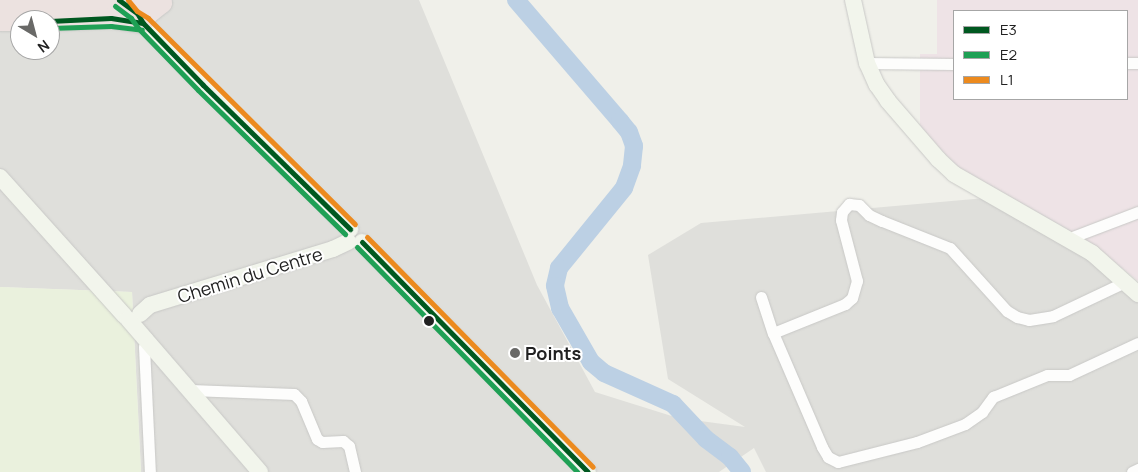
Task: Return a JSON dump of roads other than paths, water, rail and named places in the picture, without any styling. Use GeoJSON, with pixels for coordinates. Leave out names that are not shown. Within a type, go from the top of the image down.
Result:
{"type":"FeatureCollection","features":[{"type":"Feature","properties":{"kind":"highway"},"geometry":{"type":"LineString","coordinates":[[0,6],[116,5],[142,7],[166,1]]}},
{"type":"Feature","properties":{"kind":"highway"},"geometry":{"type":"LineString","coordinates":[[60,19],[116,5],[143,23],[148,14],[166,1]]}},
{"type":"Feature","properties":{"kind":"street"},"geometry":{"type":"LineString","coordinates":[[854,0],[866,63],[888,101],[954,174],[1070,238],[1092,253],[1138,294]]}},
{"type":"Feature","properties":{"kind":"street"},"geometry":{"type":"LineString","coordinates":[[143,23],[353,238],[588,472]]}},
{"type":"Feature","properties":{"kind":"street"},"geometry":{"type":"LineString","coordinates":[[866,63],[953,64]]}},
{"type":"Feature","properties":{"kind":"street"},"geometry":{"type":"LineString","coordinates":[[0,177],[110,298],[137,316],[191,390],[260,472]]}},
{"type":"Feature","properties":{"kind":"street"},"geometry":{"type":"LineString","coordinates":[[773,333],[845,304],[852,298],[857,281],[841,220],[842,212],[849,204],[859,205],[868,215],[950,248],[1006,311],[1023,318],[1040,319],[1053,316],[1125,282]]}},
{"type":"Feature","properties":{"kind":"street"},"geometry":{"type":"LineString","coordinates":[[1070,238],[1138,212]]}},
{"type":"Feature","properties":{"kind":"street","name":"Chemin du Centre"},"geometry":{"type":"LineString","coordinates":[[137,316],[333,249],[353,238]]}},
{"type":"Feature","properties":{"kind":"street"},"geometry":{"type":"LineString","coordinates":[[761,297],[773,333],[822,447],[832,460],[844,462],[917,442],[975,419],[993,397],[1047,375],[1069,375],[1138,343]]}},
{"type":"Feature","properties":{"kind":"street"},"geometry":{"type":"LineString","coordinates":[[137,316],[144,347],[150,472]]}},
{"type":"Feature","properties":{"kind":"street"},"geometry":{"type":"LineString","coordinates":[[191,390],[294,394],[301,401],[317,439],[322,442],[343,440],[349,446],[355,472]]}},
{"type":"Feature","properties":{"kind":"street"},"geometry":{"type":"LineString","coordinates":[[1132,472],[1138,469]]}},
{"type":"Feature","properties":{"kind":"waterway"},"geometry":{"type":"LineString","coordinates":[[516,0],[629,132],[634,146],[632,166],[624,188],[559,268],[555,286],[560,308],[591,362],[604,373],[673,404],[706,439],[730,457],[742,472]]}},
{"type":"Feature","properties":{"kind":"place","name":"Points"},"geometry":{"type":"Point","coordinates":[515,353]}}]}
